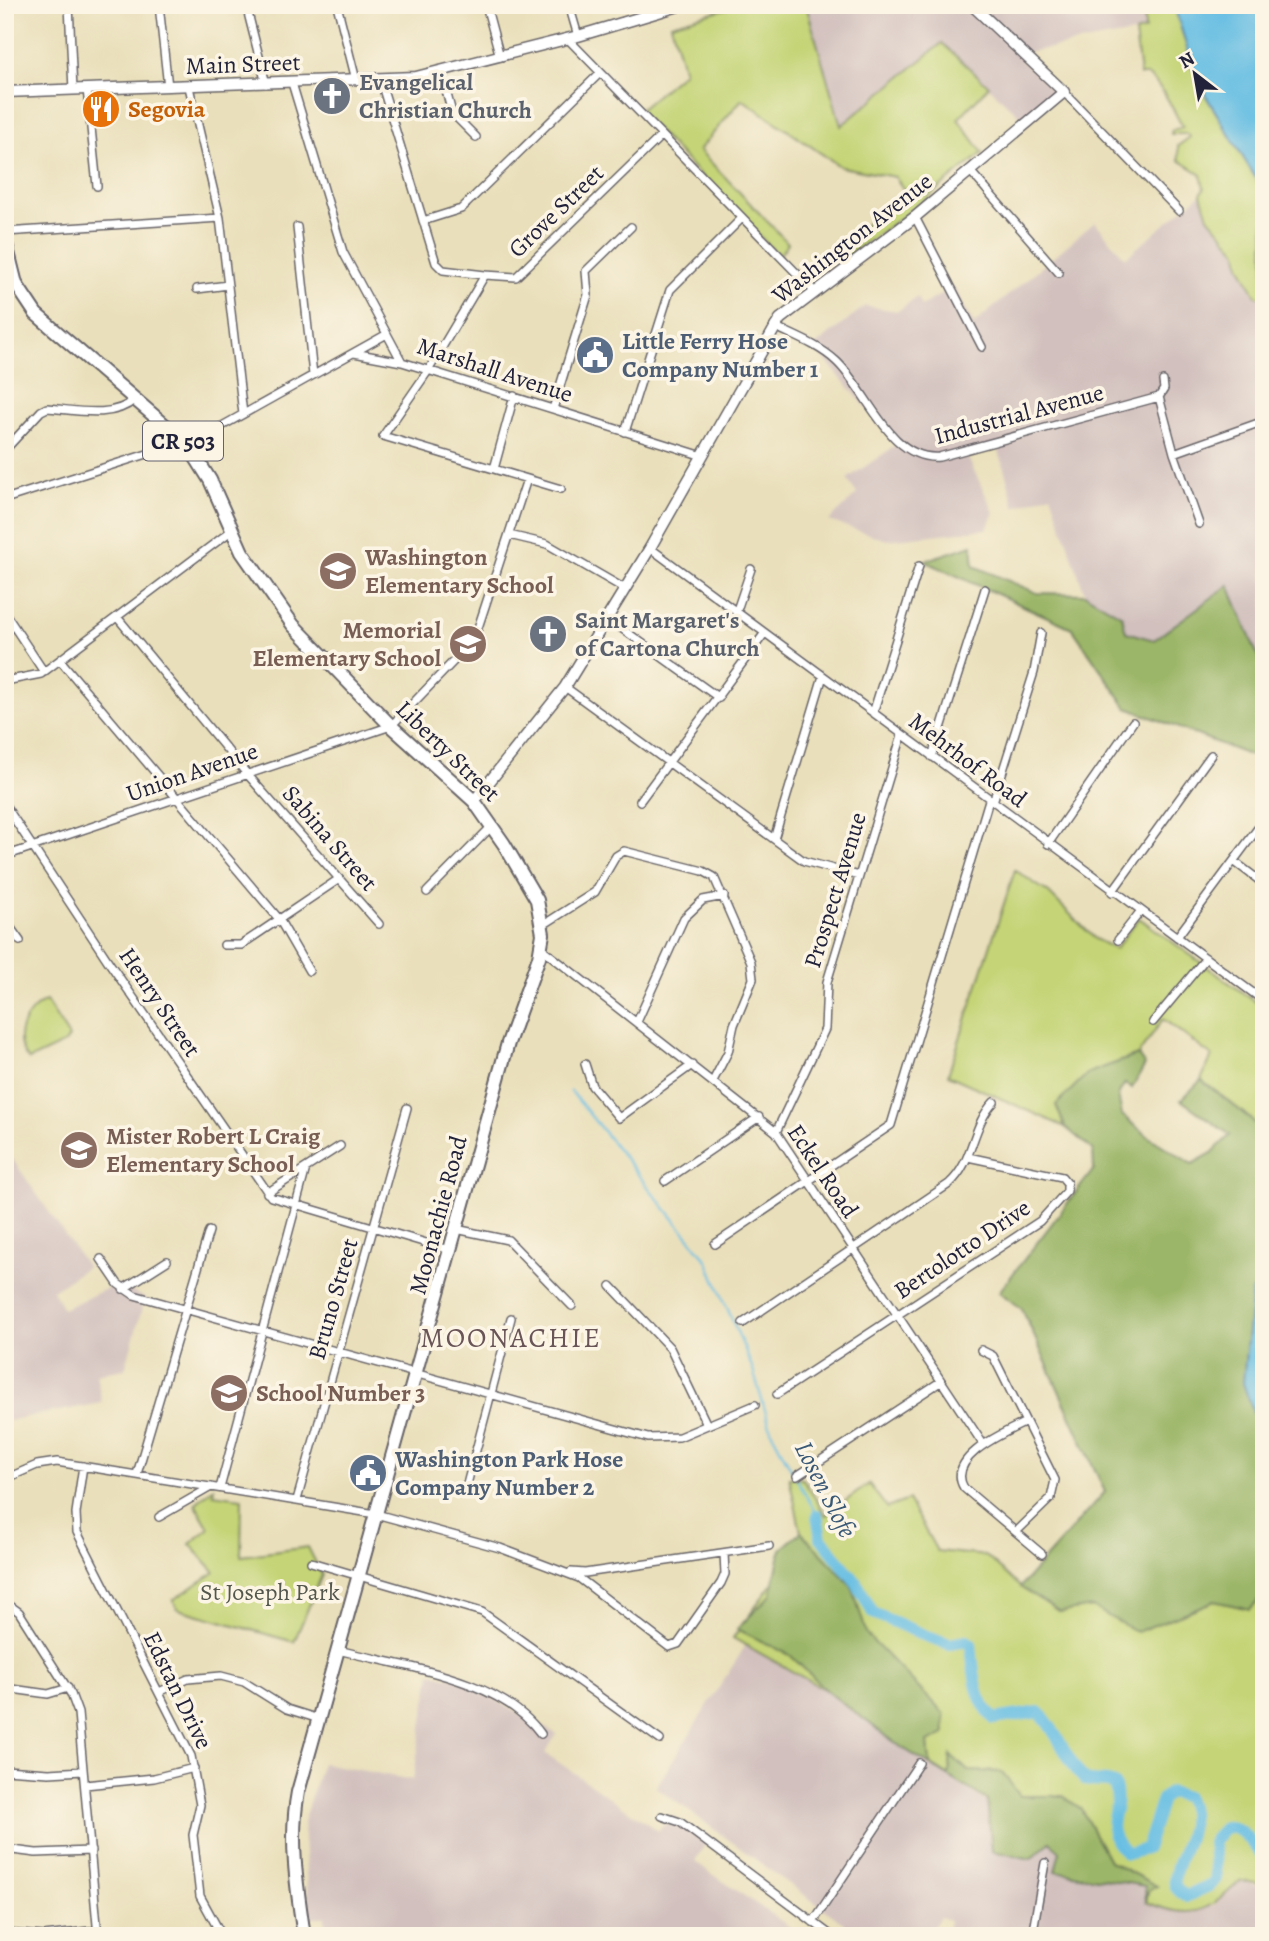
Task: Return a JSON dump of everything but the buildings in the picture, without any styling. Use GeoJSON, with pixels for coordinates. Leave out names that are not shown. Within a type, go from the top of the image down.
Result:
{"type":"FeatureCollection","features":[{"type":"Feature","properties":{"kind":"main road","name":"Liberty Street"},"geometry":{"type":"LineString","coordinates":[[5,240],[11,286],[47,326],[186,444],[209,480],[231,531],[255,573],[293,625],[391,726],[474,801],[492,826],[531,888],[543,925],[541,947],[523,996]]}},
{"type":"Feature","properties":{"kind":"main road","name":"Moonachie Road"},"geometry":{"type":"LineString","coordinates":[[304,1936],[295,1875],[294,1818],[298,1792],[523,996]]}},
{"type":"Feature","properties":{"kind":"street"},"geometry":{"type":"LineString","coordinates":[[69,5],[74,90]]}},
{"type":"Feature","properties":{"kind":"street"},"geometry":{"type":"LineString","coordinates":[[159,5],[168,87]]}},
{"type":"Feature","properties":{"kind":"street"},"geometry":{"type":"LineString","coordinates":[[246,5],[266,84]]}},
{"type":"Feature","properties":{"kind":"street"},"geometry":{"type":"LineString","coordinates":[[337,5],[356,80]]}},
{"type":"Feature","properties":{"kind":"street"},"geometry":{"type":"LineString","coordinates":[[486,5],[500,57]]}},
{"type":"Feature","properties":{"kind":"street"},"geometry":{"type":"LineString","coordinates":[[569,5],[573,38],[600,74],[814,291]]}},
{"type":"Feature","properties":{"kind":"street","name":"Main Street"},"geometry":{"type":"LineString","coordinates":[[5,92],[416,78],[573,38],[682,5]]}},
{"type":"Feature","properties":{"kind":"street"},"geometry":{"type":"LineString","coordinates":[[972,5],[1064,92],[1179,211]]}},
{"type":"Feature","properties":{"kind":"street"},"geometry":{"type":"LineString","coordinates":[[441,72],[452,113],[476,137]]}},
{"type":"Feature","properties":{"kind":"street"},"geometry":{"type":"LineString","coordinates":[[422,221],[461,209],[600,74]]}},
{"type":"Feature","properties":{"kind":"street"},"geometry":{"type":"LineString","coordinates":[[380,79],[422,221],[439,267],[485,275]]}},
{"type":"Feature","properties":{"kind":"street","name":"Marshall Avenue"},"geometry":{"type":"LineString","coordinates":[[292,83],[343,252],[402,362],[703,456]]}},
{"type":"Feature","properties":{"kind":"street"},"geometry":{"type":"LineString","coordinates":[[188,86],[220,218],[243,414]]}},
{"type":"Feature","properties":{"kind":"street"},"geometry":{"type":"LineString","coordinates":[[87,89],[97,186]]}},
{"type":"Feature","properties":{"kind":"street","name":"Washington Avenue"},"geometry":{"type":"LineString","coordinates":[[474,801],[565,687],[650,548],[774,326],[814,291],[971,172],[1064,92]]}},
{"type":"Feature","properties":{"kind":"street","name":"Grove Street"},"geometry":{"type":"LineString","coordinates":[[494,469],[383,436],[428,371],[485,275],[516,277],[662,136]]}},
{"type":"Feature","properties":{"kind":"street"},"geometry":{"type":"LineString","coordinates":[[971,172],[1059,273]]}},
{"type":"Feature","properties":{"kind":"street"},"geometry":{"type":"LineString","coordinates":[[915,217],[982,347]]}},
{"type":"Feature","properties":{"kind":"street"},"geometry":{"type":"LineString","coordinates":[[5,232],[220,218]]}},
{"type":"Feature","properties":{"kind":"street"},"geometry":{"type":"LineString","coordinates":[[625,432],[670,290],[742,218]]}},
{"type":"Feature","properties":{"kind":"street"},"geometry":{"type":"LineString","coordinates":[[297,227],[313,375]]}},
{"type":"Feature","properties":{"kind":"street"},"geometry":{"type":"LineString","coordinates":[[553,408],[588,295],[585,276],[588,267],[631,227]]}},
{"type":"Feature","properties":{"kind":"street"},"geometry":{"type":"LineString","coordinates":[[197,289],[228,285]]}},
{"type":"Feature","properties":{"kind":"street","name":"Industrial Avenue"},"geometry":{"type":"LineString","coordinates":[[774,326],[835,360],[898,442],[921,457],[939,457],[1159,397]]}},
{"type":"Feature","properties":{"kind":"street"},"geometry":{"type":"LineString","coordinates":[[5,499],[186,444],[387,334]]}},
{"type":"Feature","properties":{"kind":"street"},"geometry":{"type":"LineString","coordinates":[[353,352],[402,362]]}},
{"type":"Feature","properties":{"kind":"street"},"geometry":{"type":"LineString","coordinates":[[1163,381],[1164,389],[1159,397],[1174,453],[1199,524]]}},
{"type":"Feature","properties":{"kind":"street"},"geometry":{"type":"LineString","coordinates":[[514,396],[494,469],[561,489]]}},
{"type":"Feature","properties":{"kind":"street"},"geometry":{"type":"LineString","coordinates":[[5,450],[41,411],[47,408],[112,412],[124,409],[134,400]]}},
{"type":"Feature","properties":{"kind":"street"},"geometry":{"type":"LineString","coordinates":[[1174,453],[1264,421]]}},
{"type":"Feature","properties":{"kind":"street"},"geometry":{"type":"LineString","coordinates":[[391,726],[474,640],[527,478]]}},
{"type":"Feature","properties":{"kind":"street"},"geometry":{"type":"LineString","coordinates":[[5,681],[44,671],[231,531]]}},
{"type":"Feature","properties":{"kind":"street"},"geometry":{"type":"LineString","coordinates":[[509,535],[547,544],[625,589]]}},
{"type":"Feature","properties":{"kind":"street","name":"Mehrhof Road"},"geometry":{"type":"LineString","coordinates":[[650,548],[1112,892],[1264,1001]]}},
{"type":"Feature","properties":{"kind":"street"},"geometry":{"type":"LineString","coordinates":[[873,713],[919,565]]}},
{"type":"Feature","properties":{"kind":"street"},"geometry":{"type":"LineString","coordinates":[[736,613],[751,569]]}},
{"type":"Feature","properties":{"kind":"street"},"geometry":{"type":"LineString","coordinates":[[933,757],[985,589]]}},
{"type":"Feature","properties":{"kind":"street"},"geometry":{"type":"LineString","coordinates":[[5,613],[44,671]]}},
{"type":"Feature","properties":{"kind":"street","name":"Sabina Street"},"geometry":{"type":"LineString","coordinates":[[117,617],[247,774],[379,924]]}},
{"type":"Feature","properties":{"kind":"street"},"geometry":{"type":"LineString","coordinates":[[607,618],[719,698]]}},
{"type":"Feature","properties":{"kind":"street"},"geometry":{"type":"LineString","coordinates":[[715,1244],[891,1125],[991,801],[1034,672],[1041,633]]}},
{"type":"Feature","properties":{"kind":"street"},"geometry":{"type":"LineString","coordinates":[[640,801],[764,634]]}},
{"type":"Feature","properties":{"kind":"street"},"geometry":{"type":"LineString","coordinates":[[60,660],[279,919],[309,971]]}},
{"type":"Feature","properties":{"kind":"street"},"geometry":{"type":"LineString","coordinates":[[774,839],[822,676]]}},
{"type":"Feature","properties":{"kind":"street"},"geometry":{"type":"LineString","coordinates":[[565,687],[804,861],[859,876]]}},
{"type":"Feature","properties":{"kind":"street"},"geometry":{"type":"LineString","coordinates":[[1048,844],[1133,722]]}},
{"type":"Feature","properties":{"kind":"street","name":"Union Avenue"},"geometry":{"type":"LineString","coordinates":[[5,856],[391,726]]}},
{"type":"Feature","properties":{"kind":"street","name":"Prospect Avenue"},"geometry":{"type":"LineString","coordinates":[[776,1132],[825,1029],[827,982],[902,734]]}},
{"type":"Feature","properties":{"kind":"street"},"geometry":{"type":"LineString","coordinates":[[1112,892],[1211,755]]}},
{"type":"Feature","properties":{"kind":"street","name":"Henry Street"},"geometry":{"type":"LineString","coordinates":[[5,805],[267,1193]]}},
{"type":"Feature","properties":{"kind":"street"},"geometry":{"type":"LineString","coordinates":[[1177,937],[1264,820]]}},
{"type":"Feature","properties":{"kind":"street"},"geometry":{"type":"LineString","coordinates":[[427,892],[492,826]]}},
{"type":"Feature","properties":{"kind":"street"},"geometry":{"type":"LineString","coordinates":[[543,925],[595,892],[616,856],[624,851],[707,873],[719,883],[751,962],[753,979],[734,1025],[728,1052],[713,1081]]}},
{"type":"Feature","properties":{"kind":"street"},"geometry":{"type":"LineString","coordinates":[[1235,862],[1264,884]]}},
{"type":"Feature","properties":{"kind":"street"},"geometry":{"type":"LineString","coordinates":[[224,944],[241,945],[339,878]]}},
{"type":"Feature","properties":{"kind":"street"},"geometry":{"type":"LineString","coordinates":[[637,1022],[684,918],[703,900],[724,896]]}},
{"type":"Feature","properties":{"kind":"street"},"geometry":{"type":"LineString","coordinates":[[1118,940],[1140,912]]}},
{"type":"Feature","properties":{"kind":"street"},"geometry":{"type":"LineString","coordinates":[[5,920],[20,941]]}},
{"type":"Feature","properties":{"kind":"street","name":"Eckel Road"},"geometry":{"type":"LineString","coordinates":[[541,947],[776,1132],[983,1444]]}},
{"type":"Feature","properties":{"kind":"street"},"geometry":{"type":"LineString","coordinates":[[1153,1022],[1206,958]]}},
{"type":"Feature","properties":{"kind":"street"},"geometry":{"type":"LineString","coordinates":[[585,1064],[592,1086],[619,1118],[692,1065]]}},
{"type":"Feature","properties":{"kind":"street"},"geometry":{"type":"LineString","coordinates":[[743,1323],[950,1184],[962,1170],[968,1157],[980,1118],[994,1102]]}},
{"type":"Feature","properties":{"kind":"street","name":"Bruno Street"},"geometry":{"type":"LineString","coordinates":[[296,1500],[407,1108]]}},
{"type":"Feature","properties":{"kind":"street"},"geometry":{"type":"LineString","coordinates":[[665,1181],[759,1117]]}},
{"type":"Feature","properties":{"kind":"street"},"geometry":{"type":"LineString","coordinates":[[340,1146],[267,1193],[276,1200],[450,1250]]}},
{"type":"Feature","properties":{"kind":"street","name":"Bertolotto Drive"},"geometry":{"type":"LineString","coordinates":[[777,1394],[1044,1218],[1067,1191],[1067,1183],[1062,1177],[968,1157]]}},
{"type":"Feature","properties":{"kind":"street"},"geometry":{"type":"LineString","coordinates":[[159,1517],[215,1487],[262,1330],[306,1168]]}},
{"type":"Feature","properties":{"kind":"street"},"geometry":{"type":"LineString","coordinates":[[456,1229],[508,1240],[572,1306]]}},
{"type":"Feature","properties":{"kind":"street"},"geometry":{"type":"LineString","coordinates":[[137,1474],[209,1231]]}},
{"type":"Feature","properties":{"kind":"street"},"geometry":{"type":"LineString","coordinates":[[101,1259],[123,1289],[185,1309],[648,1438],[670,1439],[755,1405]]}},
{"type":"Feature","properties":{"kind":"street"},"geometry":{"type":"LineString","coordinates":[[123,1289],[167,1261]]}},
{"type":"Feature","properties":{"kind":"street"},"geometry":{"type":"LineString","coordinates":[[611,1286],[670,1348],[707,1425]]}},
{"type":"Feature","properties":{"kind":"street"},"geometry":{"type":"LineString","coordinates":[[466,1488],[511,1318]]}},
{"type":"Feature","properties":{"kind":"street"},"geometry":{"type":"LineString","coordinates":[[981,1350],[993,1356],[1053,1474],[1056,1487],[1051,1498],[1016,1532]]}},
{"type":"Feature","properties":{"kind":"street"},"geometry":{"type":"LineString","coordinates":[[797,1475],[940,1382]]}},
{"type":"Feature","properties":{"kind":"street"},"geometry":{"type":"LineString","coordinates":[[1026,1422],[983,1444],[962,1467],[961,1484],[1042,1555]]}},
{"type":"Feature","properties":{"kind":"street"},"geometry":{"type":"LineString","coordinates":[[5,1479],[47,1462],[83,1465],[376,1514],[500,1548],[579,1578],[615,1608],[673,1648],[722,1583],[725,1574],[723,1553]]}},
{"type":"Feature","properties":{"kind":"street","name":"Edstan Drive"},"geometry":{"type":"LineString","coordinates":[[83,1465],[76,1522],[80,1542],[187,1747],[194,1768],[200,1805],[193,1835],[200,1896],[222,1936]]}},
{"type":"Feature","properties":{"kind":"street"},"geometry":{"type":"LineString","coordinates":[[563,1571],[585,1573],[769,1546]]}},
{"type":"Feature","properties":{"kind":"street"},"geometry":{"type":"LineString","coordinates":[[312,1562],[482,1612],[660,1740]]}},
{"type":"Feature","properties":{"kind":"street"},"geometry":{"type":"LineString","coordinates":[[5,1602],[19,1612],[68,1688],[78,1713],[98,1933],[44,1936],[5,1933]]}},
{"type":"Feature","properties":{"kind":"street"},"geometry":{"type":"LineString","coordinates":[[338,1650],[450,1678],[491,1692],[530,1718],[541,1734]]}},
{"type":"Feature","properties":{"kind":"street"},"geometry":{"type":"LineString","coordinates":[[159,1692],[188,1679],[220,1676],[244,1682],[276,1704],[319,1719]]}},
{"type":"Feature","properties":{"kind":"street"},"geometry":{"type":"LineString","coordinates":[[5,1688],[48,1694],[68,1688]]}},
{"type":"Feature","properties":{"kind":"street"},"geometry":{"type":"LineString","coordinates":[[813,1922],[919,1763]]}},
{"type":"Feature","properties":{"kind":"street"},"geometry":{"type":"LineString","coordinates":[[85,1786],[177,1774],[194,1768]]}},
{"type":"Feature","properties":{"kind":"street"},"geometry":{"type":"LineString","coordinates":[[5,1770],[48,1773],[83,1771]]}},
{"type":"Feature","properties":{"kind":"street"},"geometry":{"type":"LineString","coordinates":[[662,1816],[680,1822],[832,1936]]}},
{"type":"Feature","properties":{"kind":"street"},"geometry":{"type":"LineString","coordinates":[[5,1849],[36,1853],[91,1851]]}},
{"type":"Feature","properties":{"kind":"street"},"geometry":{"type":"LineString","coordinates":[[1032,1936],[1045,1863]]}},
{"type":"Feature","properties":{"kind":"shaded area"},"geometry":{"type":"Polygon","coordinates":[[[806,5],[1144,5],[1145,31],[1028,52],[1021,60],[1055,92],[1023,119],[942,43],[841,126],[806,5]]]}},
{"type":"Feature","properties":{"kind":"shaded area"},"geometry":{"type":"Polygon","coordinates":[[[1201,194],[1208,217],[1238,252],[1240,265],[1256,296],[1264,298],[1264,671],[1229,585],[1154,640],[1126,632],[1122,616],[1085,594],[1051,494],[1015,507],[997,444],[966,454],[994,512],[987,529],[887,540],[829,521],[857,494],[847,479],[898,444],[814,347],[865,306],[898,311],[917,297],[921,306],[954,287],[974,324],[1095,222],[1125,258],[1201,194]]]}},
{"type":"Feature","properties":{"kind":"shaded area"},"geometry":{"type":"Polygon","coordinates":[[[5,1148],[87,1267],[53,1290],[63,1309],[117,1284],[145,1298],[125,1369],[96,1374],[102,1403],[5,1421],[5,1148]]]}},
{"type":"Feature","properties":{"kind":"shaded area"},"geometry":{"type":"Polygon","coordinates":[[[746,1645],[827,1691],[901,1747],[1050,1842],[1060,1851],[1055,1871],[1145,1886],[1146,1902],[1213,1907],[1240,1881],[1254,1885],[1264,1890],[1264,1936],[947,1936],[950,1920],[940,1917],[927,1936],[911,1936],[905,1932],[902,1936],[861,1936],[656,1787],[746,1645]]]}},
{"type":"Feature","properties":{"kind":"shaded area"},"geometry":{"type":"Polygon","coordinates":[[[431,1673],[459,1680],[557,1734],[545,1753],[658,1831],[673,1816],[708,1840],[695,1862],[803,1936],[325,1936],[325,1917],[309,1917],[303,1822],[322,1763],[413,1780],[431,1673]]]}},
{"type":"Feature","properties":{"kind":"green space"},"geometry":{"type":"Polygon","coordinates":[[[738,5],[806,5],[841,126],[942,43],[989,86],[958,119],[983,153],[912,210],[847,256],[843,250],[875,215],[911,200],[895,177],[841,167],[742,99],[699,150],[788,243],[779,256],[638,111],[684,72],[671,24],[738,5]]]}},
{"type":"Feature","properties":{"kind":"green space"},"geometry":{"type":"Polygon","coordinates":[[[1144,5],[1174,5],[1197,81],[1264,192],[1264,298],[1256,296],[1240,265],[1238,252],[1208,217],[1201,194],[1204,188],[1201,174],[1179,160],[1178,146],[1190,137],[1188,134],[1171,134],[1172,130],[1183,127],[1159,86],[1147,75],[1140,75],[1135,33],[1145,30],[1144,5]]]}},
{"type":"Feature","properties":{"kind":"green space"},"geometry":{"type":"Polygon","coordinates":[[[972,545],[974,566],[1037,593],[1085,594],[1122,616],[1126,632],[1154,640],[1229,585],[1264,671],[1264,761],[1127,708],[1072,628],[924,561],[972,545]]]}},
{"type":"Feature","properties":{"kind":"green space"},"geometry":{"type":"Polygon","coordinates":[[[1015,870],[1049,893],[1095,939],[1115,949],[1139,918],[1264,1008],[1264,1133],[1245,1114],[1201,1080],[1212,1056],[1163,1019],[1138,1055],[1088,1073],[1056,1105],[1065,1127],[948,1075],[1015,870]]]}},
{"type":"Feature","properties":{"kind":"green space"},"geometry":{"type":"Polygon","coordinates":[[[46,1001],[69,1037],[65,1043],[29,1060],[21,1044],[22,1027],[31,1012],[46,1001]]]}},
{"type":"Feature","properties":{"kind":"green space"},"geometry":{"type":"Polygon","coordinates":[[[1138,1055],[1145,1065],[1132,1088],[1125,1083],[1118,1095],[1122,1115],[1149,1137],[1192,1164],[1212,1153],[1230,1135],[1181,1100],[1201,1080],[1245,1114],[1264,1133],[1264,1283],[1252,1290],[1243,1383],[1264,1443],[1264,1594],[1250,1609],[1214,1601],[1137,1632],[1092,1607],[1060,1612],[1020,1587],[1105,1492],[1022,1309],[999,1292],[1094,1169],[1093,1150],[1065,1127],[1056,1105],[1088,1073],[1138,1055]]]}},
{"type":"Feature","properties":{"kind":"green space"},"geometry":{"type":"Polygon","coordinates":[[[789,1477],[803,1479],[826,1515],[869,1484],[887,1508],[908,1500],[937,1551],[986,1556],[1020,1587],[1060,1612],[1092,1607],[1137,1632],[1214,1601],[1250,1609],[1264,1594],[1264,1884],[1240,1881],[1217,1901],[1198,1911],[1175,1911],[1146,1902],[1148,1891],[1156,1886],[1109,1861],[1081,1809],[1063,1796],[1020,1797],[1002,1772],[968,1771],[951,1756],[949,1776],[930,1764],[928,1742],[910,1716],[892,1740],[827,1691],[733,1638],[779,1574],[801,1532],[789,1477]]]}},
{"type":"Feature","properties":{"kind":"green space","name":"St Joseph Park"},"geometry":{"type":"Polygon","coordinates":[[[214,1487],[213,1494],[242,1498],[241,1556],[308,1547],[322,1575],[294,1642],[178,1609],[173,1600],[215,1572],[190,1544],[209,1528],[195,1504],[214,1487]]]}},
{"type":"Feature","properties":{"kind":"green space"},"geometry":{"type":"Polygon","coordinates":[[[801,1532],[852,1586],[867,1635],[944,1714],[945,1734],[928,1742],[930,1764],[949,1776],[951,1755],[968,1771],[1002,1772],[1020,1796],[1063,1796],[1081,1809],[1109,1861],[1157,1886],[1148,1891],[1146,1902],[1145,1886],[1055,1871],[1060,1851],[1050,1842],[1031,1859],[992,1851],[987,1800],[901,1747],[827,1691],[790,1655],[737,1629],[771,1595],[781,1549],[801,1532]]]}},
{"type":"Feature","properties":{"kind":"water"},"geometry":{"type":"Polygon","coordinates":[[[1174,5],[1264,5],[1264,192],[1197,81],[1174,5]]]}},
{"type":"Feature","properties":{"kind":"water"},"geometry":{"type":"Polygon","coordinates":[[[1264,1283],[1264,1443],[1243,1383],[1252,1290],[1264,1283]]]}},
{"type":"Feature","properties":{"kind":"waterway","name":"Losen Slofe"},"geometry":{"type":"LineString","coordinates":[[570,1090],[707,1260],[752,1367],[772,1433],[794,1474]]}},
{"type":"Feature","properties":{"kind":"waterway","name":"Losen Slofe"},"geometry":{"type":"LineString","coordinates":[[797,1479],[817,1515]]}},
{"type":"Feature","properties":{"kind":"waterway","name":"Losen Slofe"},"geometry":{"type":"LineString","coordinates":[[817,1515],[821,1538],[857,1583],[873,1613],[950,1644],[967,1641],[971,1644],[974,1674],[982,1703],[994,1719],[1039,1712],[1081,1776],[1089,1781],[1114,1784],[1116,1803],[1113,1834],[1127,1854],[1146,1849],[1162,1799],[1170,1792],[1186,1797],[1191,1812],[1191,1827],[1174,1880],[1177,1889],[1187,1896],[1211,1885],[1216,1879],[1213,1841],[1225,1827],[1237,1829],[1264,1856]]}},
{"type":"Feature","properties":{"kind":"place","name":"Evangelical Christian Church"},"geometry":{"type":"Point","coordinates":[332,96]}},
{"type":"Feature","properties":{"kind":"place","name":"Segovia"},"geometry":{"type":"Point","coordinates":[101,109]}},
{"type":"Feature","properties":{"kind":"place","name":"Little Ferry Hose Company Number 1"},"geometry":{"type":"Point","coordinates":[595,355]}},
{"type":"Feature","properties":{"kind":"place","name":"Washington Elementary School"},"geometry":{"type":"Point","coordinates":[338,571]}},
{"type":"Feature","properties":{"kind":"place","name":"Saint Margaret's of Cartona Church"},"geometry":{"type":"Point","coordinates":[548,634]}},
{"type":"Feature","properties":{"kind":"place","name":"Memorial Elementary School"},"geometry":{"type":"Point","coordinates":[468,644]}},
{"type":"Feature","properties":{"kind":"place","name":"Mister Robert L Craig Elementary School"},"geometry":{"type":"Point","coordinates":[79,1150]}},
{"type":"Feature","properties":{"kind":"place","name":"School Number 3"},"geometry":{"type":"Point","coordinates":[229,1393]}},
{"type":"Feature","properties":{"kind":"place","name":"Washington Park Hose Company Number 2"},"geometry":{"type":"Point","coordinates":[368,1473]}},
{"type":"Feature","properties":{"kind":"district","name":"MOONACHIE"},"geometry":{"type":"Point","coordinates":[511,1337]}}]}
